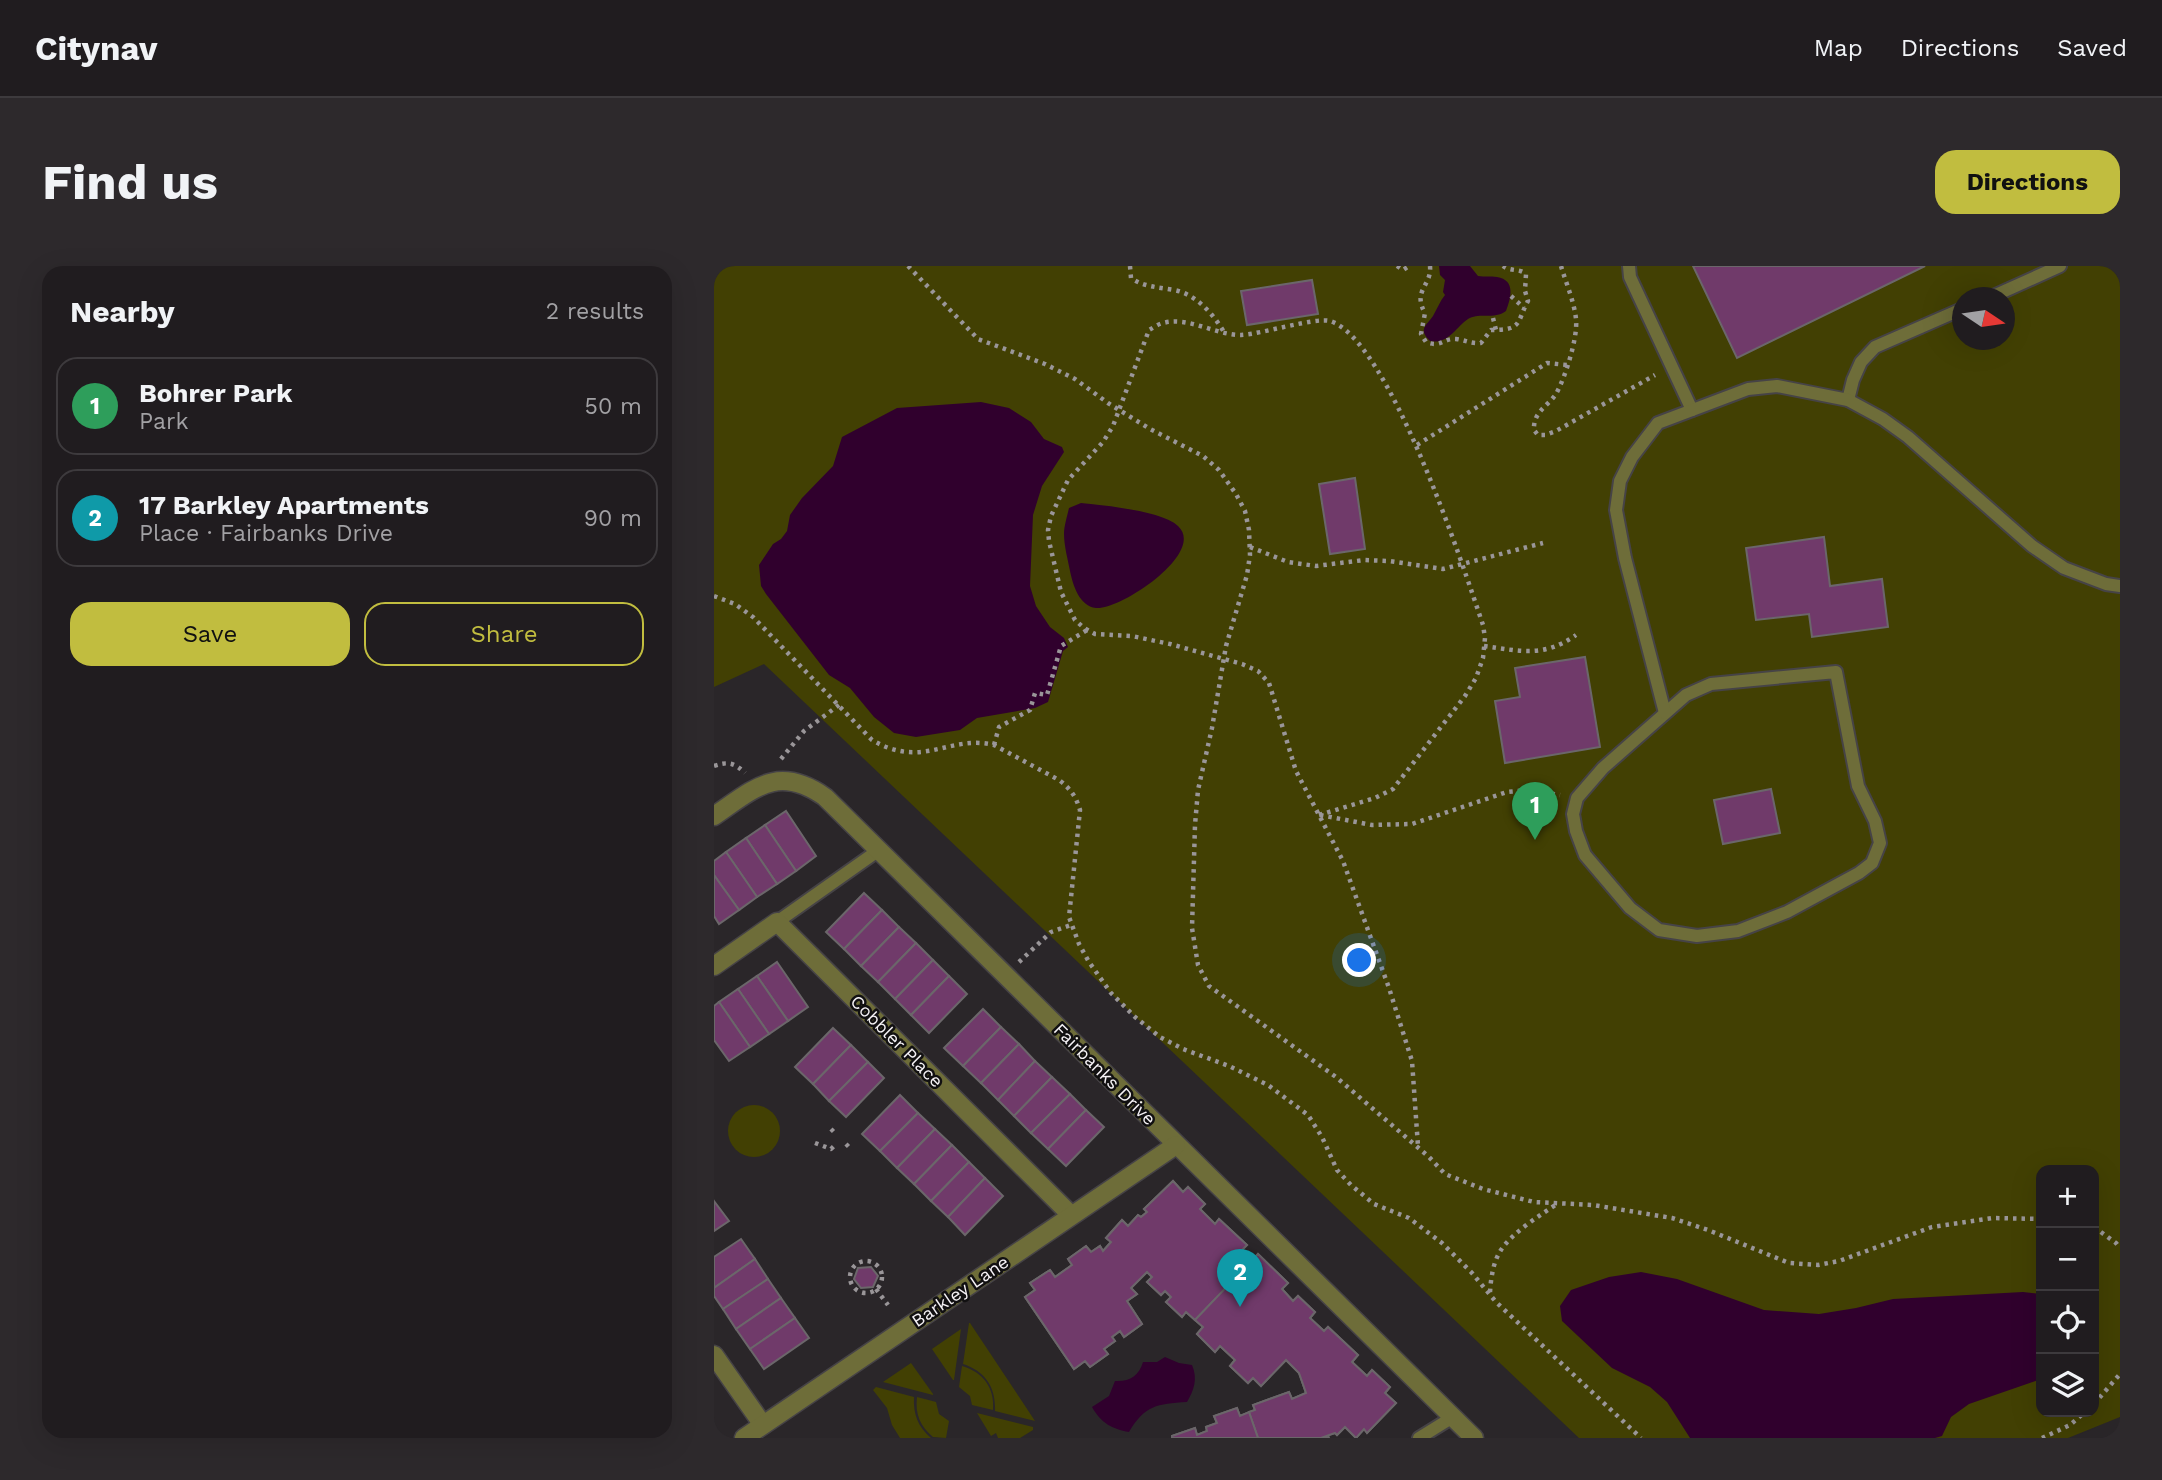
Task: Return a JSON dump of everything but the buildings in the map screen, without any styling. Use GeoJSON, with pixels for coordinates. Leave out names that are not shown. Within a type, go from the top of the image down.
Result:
{"type":"FeatureCollection","features":[{"type":"Feature","properties":{"kind":"street","name":"Fairbanks Drive"},"geometry":{"type":"LineString","coordinates":[[763,785],[790,781],[810,786],[825,797],[1474,1438]]}},
{"type":"Feature","properties":{"kind":"street"},"geometry":{"type":"LineString","coordinates":[[714,816],[763,785]]}},
{"type":"Feature","properties":{"kind":"street"},"geometry":{"type":"LineString","coordinates":[[714,967],[777,922]]}},
{"type":"Feature","properties":{"kind":"street","name":"Cobbler Place"},"geometry":{"type":"LineString","coordinates":[[777,922],[1071,1215]]}},
{"type":"Feature","properties":{"kind":"street","name":"Barkley Lane"},"geometry":{"type":"LineString","coordinates":[[744,1438],[1177,1145]]}},
{"type":"Feature","properties":{"kind":"street"},"geometry":{"type":"LineString","coordinates":[[714,1355],[763,1425]]}},
{"type":"Feature","properties":{"kind":"lane"},"geometry":{"type":"LineString","coordinates":[[1629,266],[1630,277],[1692,410]]}},
{"type":"Feature","properties":{"kind":"lane"},"geometry":{"type":"LineString","coordinates":[[2013,287],[2060,266]]}},
{"type":"Feature","properties":{"kind":"lane"},"geometry":{"type":"LineString","coordinates":[[1848,400],[1861,362],[1875,348],[1952,313]]}},
{"type":"Feature","properties":{"kind":"lane"},"geometry":{"type":"LineString","coordinates":[[1665,713],[1625,558],[1616,510],[1620,481],[1632,457],[1658,423],[1748,389],[1777,386],[1848,400],[1883,419],[1908,437],[2042,554],[2064,568],[2106,584],[2120,586]]}},
{"type":"Feature","properties":{"kind":"lane"},"geometry":{"type":"LineString","coordinates":[[1836,672],[1858,786],[1875,821],[1880,843],[1872,863],[1859,873],[1787,912],[1738,930],[1697,936],[1659,930],[1630,908],[1585,855],[1573,814],[1577,798],[1604,768],[1665,713],[1686,695],[1711,684],[1836,672]]}},
{"type":"Feature","properties":{"kind":"lane"},"geometry":{"type":"LineString","coordinates":[[777,922],[878,850]]}},
{"type":"Feature","properties":{"kind":"lane"},"geometry":{"type":"LineString","coordinates":[[1419,1438],[1453,1417]]}},
{"type":"Feature","properties":{"kind":"path"},"geometry":{"type":"LineString","coordinates":[[908,266],[978,339],[1045,364],[1075,379],[1150,429],[1203,456],[1219,470],[1245,511],[1250,547],[1247,575],[1238,600],[1224,660],[1198,790],[1192,867],[1192,928],[1198,965],[1209,986],[1336,1077],[1418,1147],[1445,1174],[1483,1189],[1534,1202],[1631,1210],[1672,1218],[1789,1263],[1818,1265],[1839,1261],[1932,1227],[1993,1218],[2036,1219]]}},
{"type":"Feature","properties":{"kind":"path"},"geometry":{"type":"LineString","coordinates":[[1130,266],[1131,278],[1140,284],[1177,290],[1197,300],[1217,321],[1224,333]]}},
{"type":"Feature","properties":{"kind":"path"},"geometry":{"type":"LineString","coordinates":[[1397,266],[1403,270],[1409,266]]}},
{"type":"Feature","properties":{"kind":"path"},"geometry":{"type":"LineString","coordinates":[[1430,266],[1430,275],[1420,296],[1425,313],[1421,331],[1424,341],[1433,345],[1454,339],[1478,343],[1484,340],[1491,330],[1506,330],[1516,325],[1528,301],[1525,291],[1527,274],[1503,266]]}},
{"type":"Feature","properties":{"kind":"path"},"geometry":{"type":"LineString","coordinates":[[1561,266],[1576,318],[1576,328],[1561,384],[1553,398],[1536,415],[1534,430],[1538,435],[1556,431],[1654,374]]}},
{"type":"Feature","properties":{"kind":"path"},"geometry":{"type":"LineString","coordinates":[[1511,296],[1524,307]]}},
{"type":"Feature","properties":{"kind":"path"},"geometry":{"type":"LineString","coordinates":[[1493,318],[1496,330]]}},
{"type":"Feature","properties":{"kind":"path"},"geometry":{"type":"LineString","coordinates":[[1319,815],[1375,798],[1393,789],[1476,678],[1483,658],[1483,625],[1417,445],[1392,395],[1362,347],[1342,327],[1328,320],[1241,335],[1184,322],[1163,323],[1149,330],[1119,410],[1103,443],[1068,480],[1051,516],[1049,541],[1061,592],[1075,620],[1095,634],[1132,636],[1157,641],[1242,664],[1258,671],[1269,683],[1296,771],[1343,861],[1390,988],[1412,1061],[1418,1147]]}},
{"type":"Feature","properties":{"kind":"path"},"geometry":{"type":"LineString","coordinates":[[1417,445],[1548,362],[1567,365]]}},
{"type":"Feature","properties":{"kind":"path"},"geometry":{"type":"LineString","coordinates":[[1250,547],[1288,562],[1316,566],[1364,560],[1443,569],[1543,543]]}},
{"type":"Feature","properties":{"kind":"path"},"geometry":{"type":"LineString","coordinates":[[714,596],[735,604],[753,617],[872,740],[884,747],[913,753],[976,742],[994,745],[1059,780],[1076,796],[1080,810],[1069,917],[1089,962],[1111,993],[1160,1037],[1268,1085],[1308,1115],[1322,1137],[1337,1170],[1351,1185],[1374,1204],[1409,1218],[1442,1243],[1490,1293],[1641,1438]]}},
{"type":"Feature","properties":{"kind":"path"},"geometry":{"type":"LineString","coordinates":[[994,745],[999,727],[1030,710],[1035,693],[1046,695],[1061,646],[1088,630]]}},
{"type":"Feature","properties":{"kind":"path"},"geometry":{"type":"LineString","coordinates":[[1484,646],[1539,651],[1561,645],[1576,635]]}},
{"type":"Feature","properties":{"kind":"path"},"geometry":{"type":"LineString","coordinates":[[714,766],[725,763],[738,766],[763,785],[771,764],[783,757],[813,723],[839,705]]}},
{"type":"Feature","properties":{"kind":"path"},"geometry":{"type":"LineString","coordinates":[[1319,815],[1371,825],[1412,824],[1507,792],[1526,790],[1577,798]]}},
{"type":"Feature","properties":{"kind":"path"},"geometry":{"type":"LineString","coordinates":[[1017,964],[1051,932],[1071,925]]}},
{"type":"Feature","properties":{"kind":"path"},"geometry":{"type":"LineString","coordinates":[[831,1129],[836,1134]]}},
{"type":"Feature","properties":{"kind":"path"},"geometry":{"type":"LineString","coordinates":[[815,1143],[831,1149],[836,1144]]}},
{"type":"Feature","properties":{"kind":"path"},"geometry":{"type":"LineString","coordinates":[[1490,1293],[1492,1273],[1502,1249],[1530,1222],[1558,1203]]}},
{"type":"Feature","properties":{"kind":"path"},"geometry":{"type":"LineString","coordinates":[[2095,1228],[2120,1248]]}},
{"type":"Feature","properties":{"kind":"path"},"geometry":{"type":"LineString","coordinates":[[867,1261],[876,1265],[881,1278],[876,1289],[862,1293],[853,1287],[850,1276],[854,1266],[867,1261]]}},
{"type":"Feature","properties":{"kind":"path"},"geometry":{"type":"LineString","coordinates":[[876,1289],[888,1305]]}},
{"type":"Feature","properties":{"kind":"path"},"geometry":{"type":"LineString","coordinates":[[2099,1398],[2120,1374]]}},
{"type":"Feature","properties":{"kind":"path"},"geometry":{"type":"LineString","coordinates":[[2042,1438],[2070,1425],[2079,1417]]}},
{"type":"Feature","properties":{"kind":"shaded area"},"geometry":{"type":"Polygon","coordinates":[[[714,266],[2120,266],[2120,1417],[2068,1438],[1579,1438],[764,664],[714,687],[714,266]]]}},
{"type":"Feature","properties":{"kind":"shaded area"},"geometry":{"type":"Polygon","coordinates":[[[1439,266],[1470,266],[1478,276],[1503,279],[1510,286],[1506,311],[1497,315],[1472,317],[1447,338],[1430,341],[1424,328],[1445,295],[1445,280],[1440,275],[1439,266]]]}},
{"type":"Feature","properties":{"kind":"shaded area"},"geometry":{"type":"Polygon","coordinates":[[[981,402],[1009,408],[1031,422],[1044,439],[1062,447],[1064,452],[1042,486],[1033,515],[1030,586],[1036,606],[1050,627],[1064,638],[1068,647],[1063,651],[1048,702],[1035,708],[977,718],[960,730],[916,737],[894,733],[874,717],[850,688],[829,675],[766,594],[761,586],[759,565],[773,544],[787,531],[790,515],[802,498],[833,466],[842,437],[897,408],[981,402]]]}},
{"type":"Feature","properties":{"kind":"shaded area"},"geometry":{"type":"Polygon","coordinates":[[[1081,503],[1132,510],[1170,521],[1178,526],[1184,537],[1181,551],[1171,565],[1140,590],[1107,606],[1090,606],[1081,599],[1075,588],[1064,539],[1069,508],[1081,503]]]}},
{"type":"Feature","properties":{"kind":"shaded area"},"geometry":{"type":"Polygon","coordinates":[[[754,1105],[764,1107],[772,1113],[778,1121],[778,1141],[772,1149],[764,1155],[754,1157],[744,1155],[736,1149],[730,1141],[728,1131],[730,1121],[736,1113],[744,1107],[754,1105]]]}},
{"type":"Feature","properties":{"kind":"shaded area"},"geometry":{"type":"Polygon","coordinates":[[[1641,1272],[1677,1279],[1764,1310],[1819,1314],[1893,1299],[2036,1293],[2036,1381],[1969,1404],[1951,1417],[1942,1436],[1935,1438],[1690,1438],[1667,1402],[1650,1387],[1612,1368],[1562,1321],[1560,1306],[1571,1290],[1609,1277],[1641,1272]]]}},
{"type":"Feature","properties":{"kind":"shaded area"},"geometry":{"type":"Polygon","coordinates":[[[969,1323],[1035,1421],[995,1411],[994,1395],[988,1381],[963,1364],[969,1323]]]}},
{"type":"Feature","properties":{"kind":"shaded area"},"geometry":{"type":"Polygon","coordinates":[[[961,1329],[954,1380],[953,1380],[932,1349],[961,1329]]]}},
{"type":"Feature","properties":{"kind":"shaded area"},"geometry":{"type":"Polygon","coordinates":[[[1165,1357],[1192,1365],[1194,1384],[1187,1402],[1160,1405],[1146,1411],[1129,1432],[1112,1427],[1099,1417],[1092,1407],[1109,1396],[1115,1381],[1133,1377],[1143,1362],[1157,1362],[1165,1357]]]}},
{"type":"Feature","properties":{"kind":"shaded area"},"geometry":{"type":"Polygon","coordinates":[[[911,1363],[933,1394],[933,1395],[883,1382],[911,1363]]]}},
{"type":"Feature","properties":{"kind":"shaded area"},"geometry":{"type":"Polygon","coordinates":[[[962,1366],[976,1372],[986,1382],[992,1395],[993,1410],[972,1405],[970,1396],[959,1387],[962,1366]]]}},
{"type":"Feature","properties":{"kind":"shaded area"},"geometry":{"type":"Polygon","coordinates":[[[876,1387],[914,1397],[917,1420],[931,1438],[900,1438],[892,1425],[887,1408],[873,1390],[876,1387]]]}},
{"type":"Feature","properties":{"kind":"shaded area"},"geometry":{"type":"Polygon","coordinates":[[[917,1397],[936,1402],[939,1414],[949,1421],[946,1438],[933,1437],[925,1428],[919,1419],[917,1397]]]}},
{"type":"Feature","properties":{"kind":"shaded area"},"geometry":{"type":"Polygon","coordinates":[[[977,1413],[1033,1427],[1033,1430],[1020,1438],[998,1438],[996,1433],[991,1436],[977,1413]]]}},
{"type":"Feature","properties":{"kind":"place","name":"Bohrer Park"},"geometry":{"type":"Point","coordinates":[1535,840]}},
{"type":"Feature","properties":{"kind":"place","name":"17 Barkley Apartments"},"geometry":{"type":"Point","coordinates":[1240,1307]}}]}
